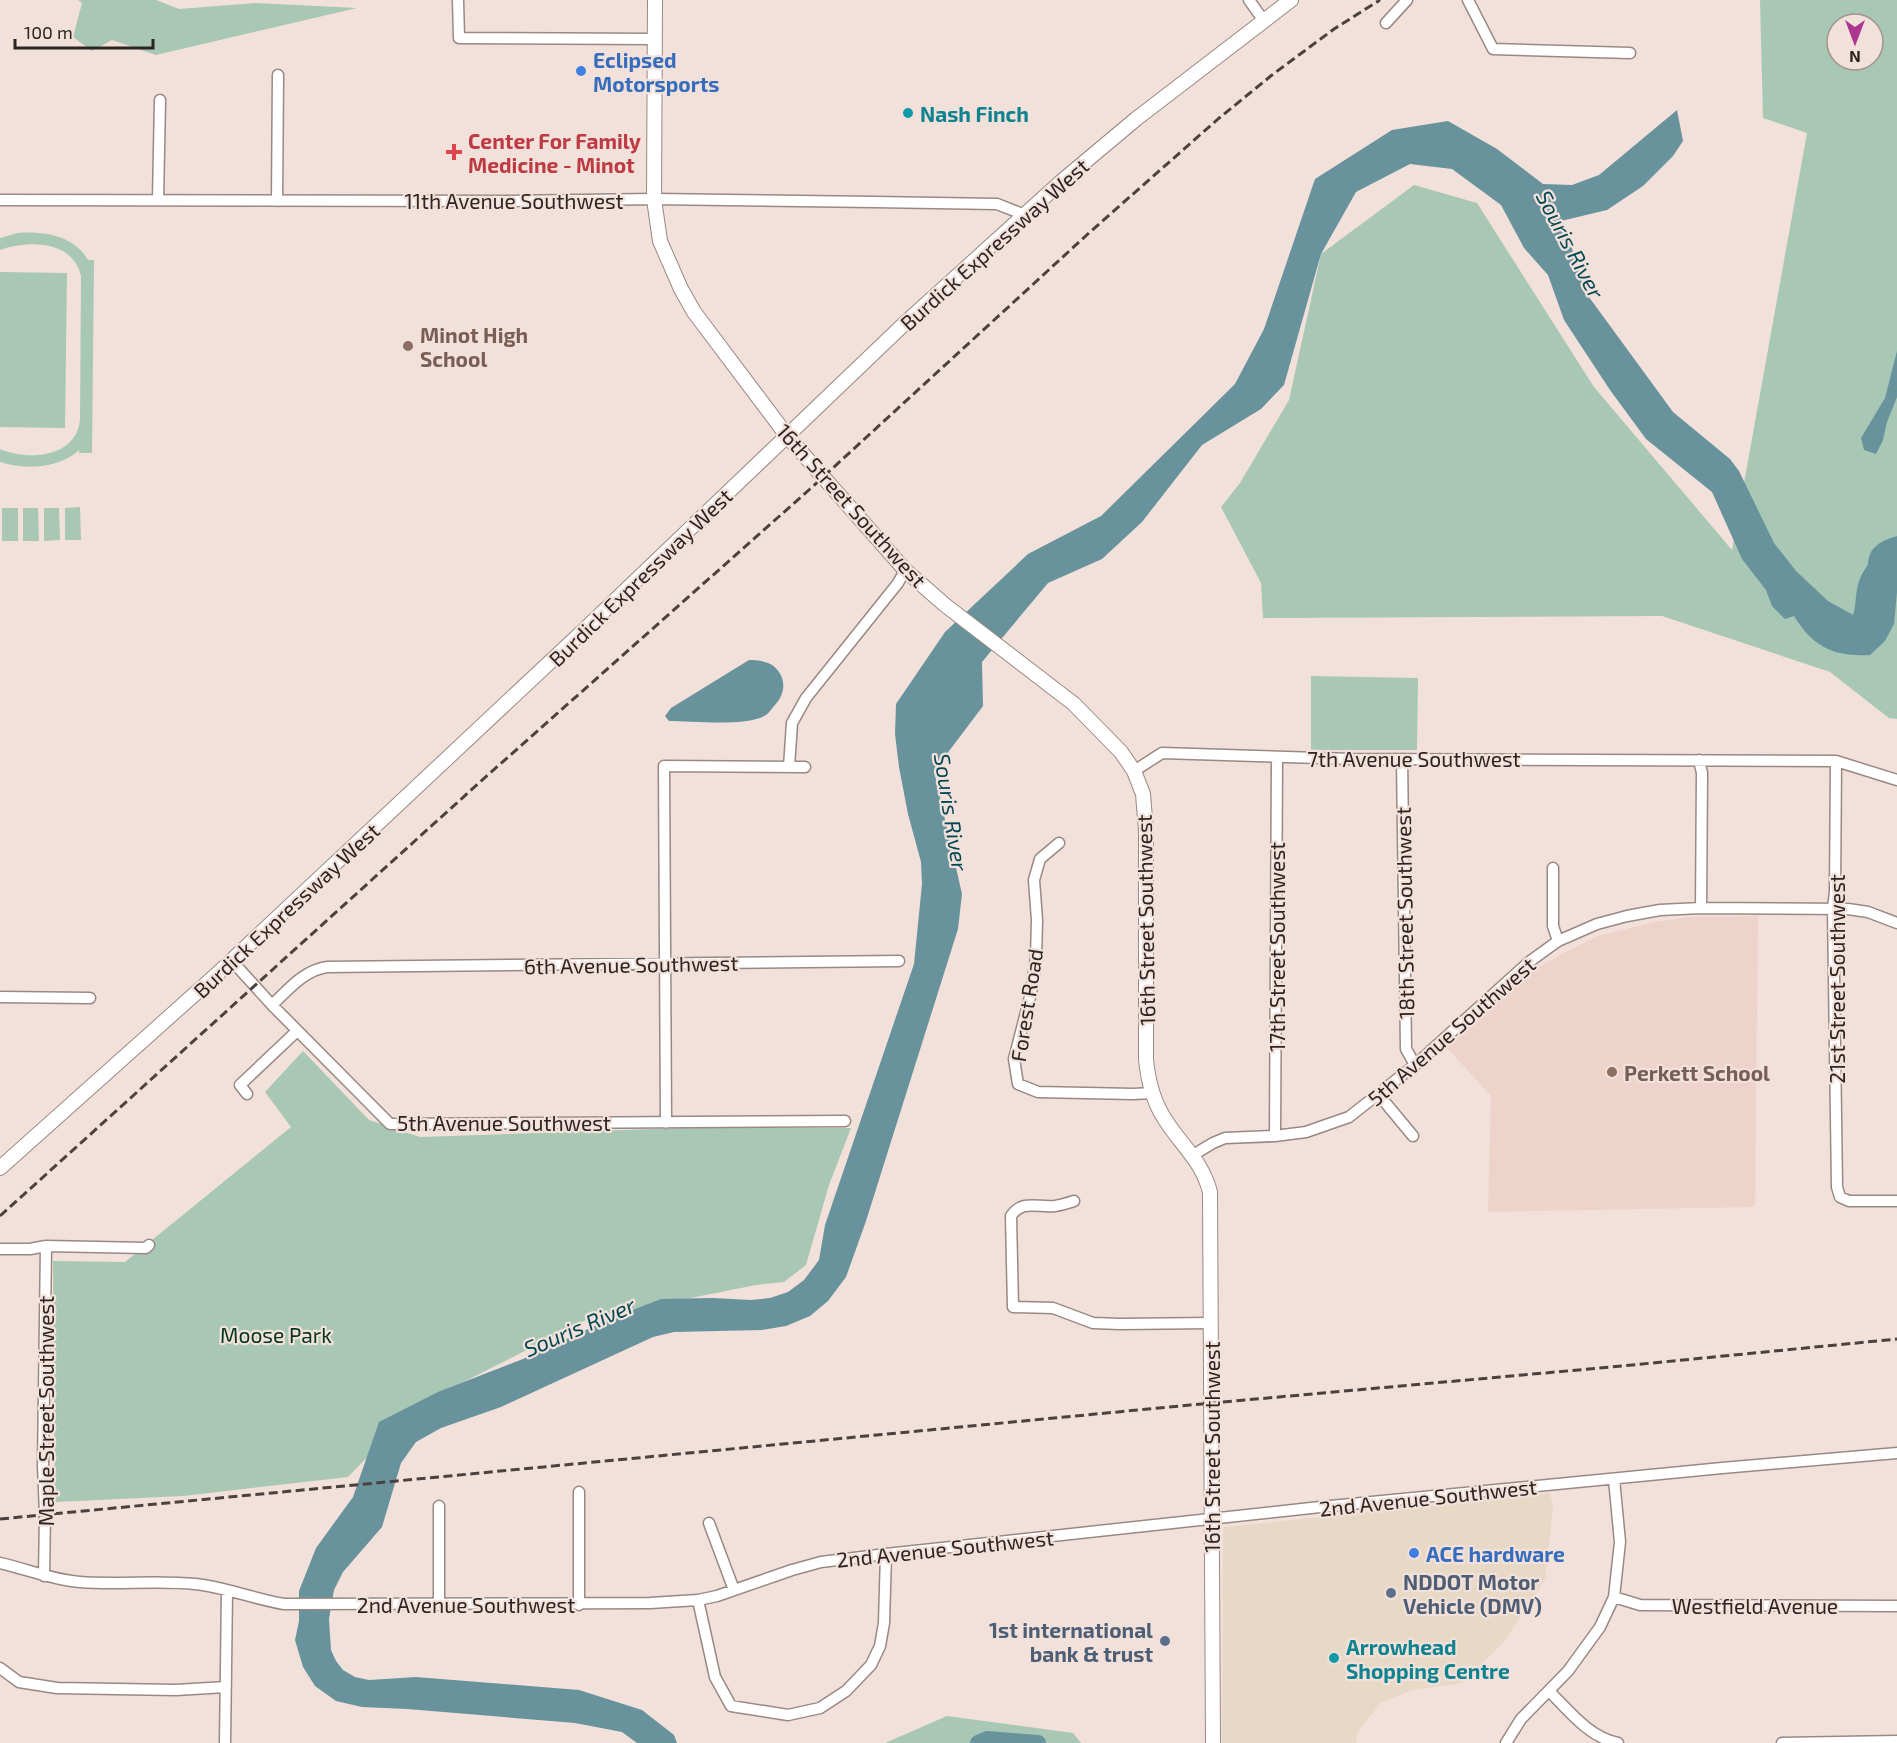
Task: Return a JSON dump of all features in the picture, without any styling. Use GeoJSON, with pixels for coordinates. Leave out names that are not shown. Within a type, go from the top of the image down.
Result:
{"type":"FeatureCollection","features":[{"type":"Feature","properties":{"kind":"main road","name":"16th Street Southwest"},"geometry":{"type":"LineString","coordinates":[[655,0],[654,199],[660,241],[694,312],[788,437],[905,570],[953,611],[1074,704],[1109,739],[1134,771],[1143,794],[1146,831],[1146,1059],[1148,1078],[1153,1093]]}},
{"type":"Feature","properties":{"kind":"main road","name":"Burdick Expressway West"},"geometry":{"type":"LineString","coordinates":[[1,1164],[232,960],[788,437],[903,325],[1112,138],[1291,0]]}},
{"type":"Feature","properties":{"kind":"main road"},"geometry":{"type":"LineString","coordinates":[[1153,1093],[1166,1121],[1193,1155]]}},
{"type":"Feature","properties":{"kind":"main road","name":"16th Street Southwest"},"geometry":{"type":"LineString","coordinates":[[1193,1155],[1206,1176],[1210,1192],[1213,1743]]}},
{"type":"Feature","properties":{"kind":"street"},"geometry":{"type":"LineString","coordinates":[[458,0],[459,38],[655,39]]}},
{"type":"Feature","properties":{"kind":"street"},"geometry":{"type":"LineString","coordinates":[[1249,0],[1264,21]]}},
{"type":"Feature","properties":{"kind":"street"},"geometry":{"type":"LineString","coordinates":[[1386,23],[1407,0]]}},
{"type":"Feature","properties":{"kind":"street"},"geometry":{"type":"LineString","coordinates":[[1468,0],[1493,49],[1630,53]]}},
{"type":"Feature","properties":{"kind":"street"},"geometry":{"type":"LineString","coordinates":[[277,201],[279,75]]}},
{"type":"Feature","properties":{"kind":"street"},"geometry":{"type":"LineString","coordinates":[[158,200],[160,100]]}},
{"type":"Feature","properties":{"kind":"street","name":"11th Avenue Southwest"},"geometry":{"type":"LineString","coordinates":[[0,201],[654,199],[997,204],[1025,215]]}},
{"type":"Feature","properties":{"kind":"street"},"geometry":{"type":"LineString","coordinates":[[789,767],[792,723],[806,698],[898,583],[905,570]]}},
{"type":"Feature","properties":{"kind":"street","name":"7th Avenue Southwest"},"geometry":{"type":"LineString","coordinates":[[1134,771],[1162,753],[1402,759],[1836,761],[1897,780]]}},
{"type":"Feature","properties":{"kind":"street","name":"17th Street Southwest"},"geometry":{"type":"LineString","coordinates":[[1275,1136],[1277,757]]}},
{"type":"Feature","properties":{"kind":"street","name":"18th Street Southwest"},"geometry":{"type":"LineString","coordinates":[[1402,759],[1406,1048],[1415,1065]]}},
{"type":"Feature","properties":{"kind":"street"},"geometry":{"type":"LineString","coordinates":[[1699,760],[1702,772],[1701,908]]}},
{"type":"Feature","properties":{"kind":"street","name":"21st Street Southwest"},"geometry":{"type":"LineString","coordinates":[[1836,761],[1833,908],[1837,1187],[1839,1197],[1849,1201],[1897,1201]]}},
{"type":"Feature","properties":{"kind":"street"},"geometry":{"type":"LineString","coordinates":[[666,1123],[664,766],[805,767]]}},
{"type":"Feature","properties":{"kind":"street","name":"Forest Road"},"geometry":{"type":"LineString","coordinates":[[1059,843],[1041,859],[1034,880],[1037,920],[1036,958],[1014,1059],[1018,1084],[1038,1092],[1153,1093]]}},
{"type":"Feature","properties":{"kind":"street"},"geometry":{"type":"LineString","coordinates":[[1553,868],[1553,926],[1558,941]]}},
{"type":"Feature","properties":{"kind":"street","name":"5th Avenue Southwest"},"geometry":{"type":"LineString","coordinates":[[1193,1155],[1225,1138],[1306,1132],[1349,1117],[1415,1065],[1522,968],[1558,941],[1597,924],[1660,910],[1701,908],[1833,908],[1868,912],[1897,923]]}},
{"type":"Feature","properties":{"kind":"street","name":"5th Avenue Southwest"},"geometry":{"type":"LineString","coordinates":[[232,960],[297,1031],[390,1124],[845,1120]]}},
{"type":"Feature","properties":{"kind":"street","name":"6th Avenue Southwest"},"geometry":{"type":"LineString","coordinates":[[272,1005],[308,972],[315,969],[899,961]]}},
{"type":"Feature","properties":{"kind":"street"},"geometry":{"type":"LineString","coordinates":[[0,997],[90,998]]}},
{"type":"Feature","properties":{"kind":"street"},"geometry":{"type":"LineString","coordinates":[[248,1094],[240,1085],[297,1031]]}},
{"type":"Feature","properties":{"kind":"street"},"geometry":{"type":"LineString","coordinates":[[1379,1095],[1413,1136]]}},
{"type":"Feature","properties":{"kind":"street"},"geometry":{"type":"LineString","coordinates":[[1074,1201],[1055,1206],[1025,1205],[1016,1208],[1011,1216],[1013,1307],[1053,1308],[1092,1323],[1211,1323]]}},
{"type":"Feature","properties":{"kind":"street"},"geometry":{"type":"LineString","coordinates":[[0,1243],[146,1248],[149,1245]]}},
{"type":"Feature","properties":{"kind":"street"},"geometry":{"type":"LineString","coordinates":[[0,1249],[30,1249],[46,1246]]}},
{"type":"Feature","properties":{"kind":"street","name":"Maple Street Southwest"},"geometry":{"type":"LineString","coordinates":[[44,1576],[46,1246]]}},
{"type":"Feature","properties":{"kind":"street","name":"2nd Avenue Southwest"},"geometry":{"type":"LineString","coordinates":[[0,1563],[44,1576],[78,1582],[194,1584],[284,1604],[650,1604],[698,1600],[821,1562],[886,1554],[1211,1519],[1897,1453]]}},
{"type":"Feature","properties":{"kind":"street"},"geometry":{"type":"LineString","coordinates":[[1506,1743],[1521,1719],[1550,1692],[1568,1671],[1600,1627],[1614,1597],[1620,1542],[1614,1479]]}},
{"type":"Feature","properties":{"kind":"street"},"geometry":{"type":"LineString","coordinates":[[579,1492],[579,1605]]}},
{"type":"Feature","properties":{"kind":"street"},"geometry":{"type":"LineString","coordinates":[[439,1506],[439,1605]]}},
{"type":"Feature","properties":{"kind":"street"},"geometry":{"type":"LineString","coordinates":[[709,1523],[734,1590]]}},
{"type":"Feature","properties":{"kind":"street"},"geometry":{"type":"LineString","coordinates":[[698,1600],[715,1677],[731,1706],[788,1715],[820,1708],[846,1691],[872,1665],[880,1646],[884,1623],[886,1554]]}},
{"type":"Feature","properties":{"kind":"street"},"geometry":{"type":"LineString","coordinates":[[225,1743],[227,1591]]}},
{"type":"Feature","properties":{"kind":"street","name":"Westfield Avenue"},"geometry":{"type":"LineString","coordinates":[[1614,1597],[1640,1605],[1897,1606]]}},
{"type":"Feature","properties":{"kind":"street"},"geometry":{"type":"LineString","coordinates":[[0,1668],[19,1682],[57,1688],[226,1687]]}},
{"type":"Feature","properties":{"kind":"street"},"geometry":{"type":"LineString","coordinates":[[1550,1692],[1583,1724],[1606,1741],[1618,1743]]}},
{"type":"Feature","properties":{"kind":"street"},"geometry":{"type":"LineString","coordinates":[[1782,1743],[1897,1741]]}},
{"type":"Feature","properties":{"kind":"shaded area","name":"Perkett School"},"geometry":{"type":"Polygon","coordinates":[[[1758,916],[1755,1207],[1488,1212],[1491,1096],[1447,1048],[1530,972],[1598,936],[1654,922],[1689,917],[1758,916]]]}},
{"type":"Feature","properties":{"kind":"shaded area"},"geometry":{"type":"Polygon","coordinates":[[[1550,1493],[1553,1505],[1545,1580],[1503,1643],[1463,1683],[1412,1690],[1381,1703],[1358,1731],[1356,1743],[1222,1743],[1223,1527],[1550,1493]]]}},
{"type":"Feature","properties":{"kind":"green space"},"geometry":{"type":"Polygon","coordinates":[[[78,0],[156,0],[179,9],[256,3],[357,8],[156,55],[112,40],[92,51],[73,37],[82,3],[78,0]]]}},
{"type":"Feature","properties":{"kind":"green space"},"geometry":{"type":"Polygon","coordinates":[[[1760,0],[1897,0],[1897,719],[1889,718],[1830,672],[1662,616],[1263,618],[1261,583],[1221,507],[1240,483],[1289,400],[1321,254],[1414,185],[1477,203],[1594,387],[1732,550],[1807,133],[1763,118],[1760,0]]]}},
{"type":"Feature","properties":{"kind":"green space"},"geometry":{"type":"Polygon","coordinates":[[[18,233],[48,234],[67,240],[75,245],[88,260],[94,260],[92,453],[79,453],[79,450],[61,461],[31,467],[0,462],[0,449],[24,455],[49,453],[70,442],[77,433],[80,420],[81,276],[69,255],[59,249],[36,244],[0,250],[0,238],[18,233]]]}},
{"type":"Feature","properties":{"kind":"green space"},"geometry":{"type":"Polygon","coordinates":[[[0,272],[67,273],[65,428],[0,427],[0,272]]]}},
{"type":"Feature","properties":{"kind":"green space"},"geometry":{"type":"Polygon","coordinates":[[[80,507],[81,540],[65,540],[65,508],[80,507]]]}},
{"type":"Feature","properties":{"kind":"green space"},"geometry":{"type":"Polygon","coordinates":[[[2,508],[18,508],[18,541],[2,541],[2,508]]]}},
{"type":"Feature","properties":{"kind":"green space"},"geometry":{"type":"Polygon","coordinates":[[[23,508],[38,508],[39,541],[23,541],[23,508]]]}},
{"type":"Feature","properties":{"kind":"green space"},"geometry":{"type":"Polygon","coordinates":[[[44,508],[59,508],[60,540],[44,541],[44,508]]]}},
{"type":"Feature","properties":{"kind":"green space"},"geometry":{"type":"Polygon","coordinates":[[[1311,676],[1418,678],[1417,750],[1311,750],[1311,676]]]}},
{"type":"Feature","properties":{"kind":"green space","name":"Moose Park"},"geometry":{"type":"Polygon","coordinates":[[[303,1051],[369,1120],[420,1137],[681,1128],[851,1128],[829,1185],[806,1265],[784,1282],[756,1285],[590,1318],[418,1405],[348,1477],[183,1496],[55,1502],[53,1261],[125,1262],[291,1127],[265,1092],[303,1051]]]}},
{"type":"Feature","properties":{"kind":"green space"},"geometry":{"type":"Polygon","coordinates":[[[947,1716],[1073,1733],[1081,1743],[885,1743],[947,1716]]]}},
{"type":"Feature","properties":{"kind":"water"},"geometry":{"type":"Polygon","coordinates":[[[1677,110],[1683,141],[1673,156],[1643,186],[1607,210],[1561,221],[1586,293],[1673,412],[1730,459],[1739,471],[1774,543],[1796,571],[1828,601],[1855,616],[1867,587],[1868,560],[1871,553],[1876,546],[1897,536],[1897,592],[1894,624],[1885,641],[1870,655],[1835,652],[1809,635],[1794,616],[1785,619],[1772,606],[1766,590],[1742,559],[1712,492],[1646,439],[1610,390],[1564,320],[1548,275],[1524,248],[1501,205],[1452,169],[1410,164],[1356,192],[1321,254],[1284,385],[1261,409],[1202,445],[1142,522],[1102,559],[1048,583],[982,662],[983,706],[934,771],[962,894],[958,929],[866,1221],[846,1277],[828,1301],[810,1316],[786,1326],[762,1330],[674,1332],[653,1337],[501,1407],[441,1428],[416,1442],[401,1463],[382,1527],[343,1572],[334,1590],[329,1619],[331,1650],[343,1670],[355,1677],[369,1680],[416,1677],[579,1690],[642,1710],[674,1735],[677,1743],[637,1743],[622,1732],[575,1723],[362,1707],[336,1701],[315,1686],[303,1667],[295,1640],[299,1621],[299,1591],[316,1548],[353,1497],[379,1422],[438,1392],[523,1359],[612,1318],[661,1299],[751,1300],[770,1298],[788,1292],[804,1280],[819,1260],[825,1225],[914,964],[922,884],[921,862],[908,814],[899,767],[895,734],[896,704],[945,632],[1028,554],[1101,516],[1235,384],[1264,329],[1315,179],[1392,130],[1448,121],[1497,149],[1543,184],[1572,185],[1599,175],[1677,110]]]}},
{"type":"Feature","properties":{"kind":"water"},"geometry":{"type":"Polygon","coordinates":[[[1897,351],[1897,397],[1876,454],[1864,450],[1861,438],[1885,398],[1897,351]]]}},
{"type":"Feature","properties":{"kind":"water"},"geometry":{"type":"Polygon","coordinates":[[[749,660],[770,664],[777,669],[782,679],[782,695],[766,715],[758,719],[733,722],[669,721],[665,716],[671,708],[749,660]]]}},
{"type":"Feature","properties":{"kind":"waterway","name":"Souris River"},"geometry":{"type":"LineString","coordinates":[[1860,619],[1869,577],[1897,549]]}},
{"type":"Feature","properties":{"kind":"waterway"},"geometry":{"type":"LineString","coordinates":[[978,1743],[987,1739],[1038,1743]]}},
{"type":"Feature","properties":{"kind":"railway"},"geometry":{"type":"LineString","coordinates":[[0,1216],[480,782],[810,489],[1090,232],[1218,119],[1334,29],[1380,0]]}},
{"type":"Feature","properties":{"kind":"railway"},"geometry":{"type":"LineString","coordinates":[[0,1519],[1897,1339]]}},
{"type":"Feature","properties":{"kind":"place","name":"Eclipsed Motorsports"},"geometry":{"type":"Point","coordinates":[581,71]}},
{"type":"Feature","properties":{"kind":"place","name":"Nash Finch"},"geometry":{"type":"Point","coordinates":[908,113]}},
{"type":"Feature","properties":{"kind":"place","name":"Center For Family Medicine - Minot"},"geometry":{"type":"Point","coordinates":[454,152]}},
{"type":"Feature","properties":{"kind":"place","name":"Minot High School"},"geometry":{"type":"Point","coordinates":[408,346]}},
{"type":"Feature","properties":{"kind":"place","name":"Perkett School"},"geometry":{"type":"Point","coordinates":[1612,1072]}},
{"type":"Feature","properties":{"kind":"place","name":"ACE hardware"},"geometry":{"type":"Point","coordinates":[1414,1553]}},
{"type":"Feature","properties":{"kind":"place","name":"NDDOT Motor Vehicle (DMV)"},"geometry":{"type":"Point","coordinates":[1391,1593]}},
{"type":"Feature","properties":{"kind":"place","name":"1st international bank & trust"},"geometry":{"type":"Point","coordinates":[1165,1641]}},
{"type":"Feature","properties":{"kind":"place","name":"Arrowhead Shopping Centre"},"geometry":{"type":"Point","coordinates":[1334,1658]}}]}
